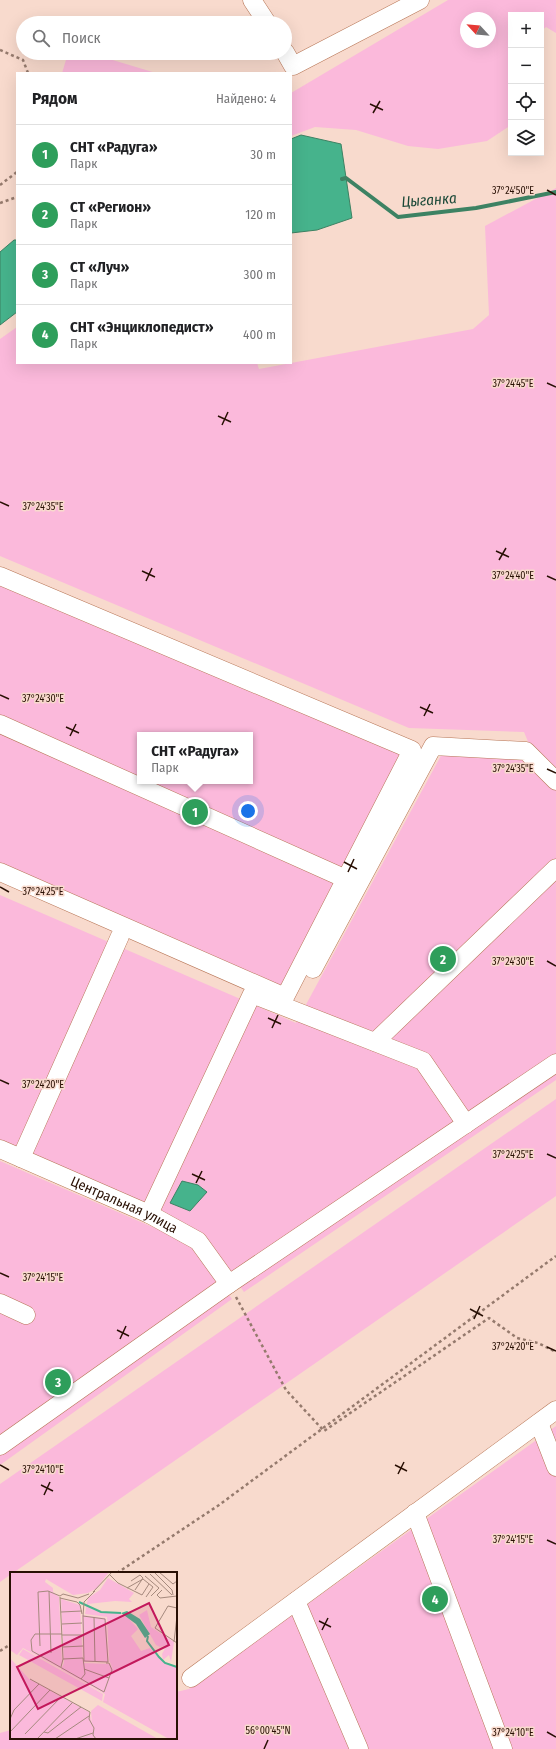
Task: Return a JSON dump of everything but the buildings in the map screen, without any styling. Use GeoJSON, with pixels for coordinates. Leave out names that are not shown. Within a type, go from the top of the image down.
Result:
{"type":"FeatureCollection","features":[{"type":"Feature","properties":{"kind":"street"},"geometry":{"type":"LineString","coordinates":[[252,0],[262,16]]}},
{"type":"Feature","properties":{"kind":"street"},"geometry":{"type":"LineString","coordinates":[[290,60],[293,66],[420,0]]}},
{"type":"Feature","properties":{"kind":"street"},"geometry":{"type":"LineString","coordinates":[[0,576],[412,750],[285,996],[0,872]]}},
{"type":"Feature","properties":{"kind":"street"},"geometry":{"type":"LineString","coordinates":[[0,724],[346,879]]}},
{"type":"Feature","properties":{"kind":"street"},"geometry":{"type":"LineString","coordinates":[[291,1010],[432,746],[526,751],[556,781]]}},
{"type":"Feature","properties":{"kind":"street"},"geometry":{"type":"LineString","coordinates":[[375,1042],[556,868]]}},
{"type":"Feature","properties":{"kind":"street"},"geometry":{"type":"LineString","coordinates":[[0,882],[252,994],[423,1061],[466,1124]]}},
{"type":"Feature","properties":{"kind":"street"},"geometry":{"type":"LineString","coordinates":[[21,1158],[120,936]]}},
{"type":"Feature","properties":{"kind":"street"},"geometry":{"type":"LineString","coordinates":[[149,1214],[252,994]]}},
{"type":"Feature","properties":{"kind":"street"},"geometry":{"type":"LineString","coordinates":[[0,1446],[229,1284],[556,1063]]}},
{"type":"Feature","properties":{"kind":"street","name":"Центральная улица"},"geometry":{"type":"LineString","coordinates":[[0,1149],[149,1214],[198,1241],[229,1284]]}},
{"type":"Feature","properties":{"kind":"street"},"geometry":{"type":"LineString","coordinates":[[0,1303],[26,1315]]}},
{"type":"Feature","properties":{"kind":"street"},"geometry":{"type":"LineString","coordinates":[[191,1678],[556,1410]]}},
{"type":"Feature","properties":{"kind":"street"},"geometry":{"type":"LineString","coordinates":[[539,1423],[556,1467]]}},
{"type":"Feature","properties":{"kind":"street"},"geometry":{"type":"LineString","coordinates":[[415,1513],[503,1749]]}},
{"type":"Feature","properties":{"kind":"street"},"geometry":{"type":"LineString","coordinates":[[296,1601],[359,1749]]}},
{"type":"Feature","properties":{"kind":"path"},"geometry":{"type":"LineString","coordinates":[[0,50],[16,57]]}},
{"type":"Feature","properties":{"kind":"path"},"geometry":{"type":"LineString","coordinates":[[23,60],[28,72]]}},
{"type":"Feature","properties":{"kind":"path"},"geometry":{"type":"LineString","coordinates":[[0,185],[16,173]]}},
{"type":"Feature","properties":{"kind":"path"},"geometry":{"type":"LineString","coordinates":[[0,203],[16,197]]}},
{"type":"Feature","properties":{"kind":"path"},"geometry":{"type":"LineString","coordinates":[[118,1572],[219,1505],[556,1256]]}},
{"type":"Feature","properties":{"kind":"path"},"geometry":{"type":"LineString","coordinates":[[229,1284],[286,1390],[324,1431],[489,1318],[517,1338],[538,1343],[556,1352]]}},
{"type":"Feature","properties":{"kind":"path"},"geometry":{"type":"LineString","coordinates":[[0,1651],[10,1645]]}},
{"type":"Feature","properties":{"kind":"shaded area"},"geometry":{"type":"Polygon","coordinates":[[[448,0],[556,0],[556,33],[546,27],[544,29],[544,12],[508,12],[508,127],[487,141],[438,149],[408,146],[356,130],[315,127],[292,136],[292,92],[448,0]]]}},
{"type":"Feature","properties":{"kind":"shaded area"},"geometry":{"type":"Polygon","coordinates":[[[66,60],[113,60],[153,72],[62,72],[66,60]]]}},
{"type":"Feature","properties":{"kind":"shaded area"},"geometry":{"type":"Polygon","coordinates":[[[301,135],[341,144],[352,218],[317,230],[292,233],[292,139],[301,135]]]}},
{"type":"Feature","properties":{"kind":"shaded area"},"geometry":{"type":"Polygon","coordinates":[[[556,188],[556,1080],[244,1292],[202,1233],[0,1140],[0,895],[296,1023],[450,739],[529,744],[524,732],[409,728],[0,556],[0,339],[16,328],[16,364],[257,364],[259,369],[473,329],[489,315],[485,226],[556,188]]]}},
{"type":"Feature","properties":{"kind":"shaded area"},"geometry":{"type":"Polygon","coordinates":[[[16,240],[16,313],[0,325],[0,252],[16,240]]]}},
{"type":"Feature","properties":{"kind":"shaded area"},"geometry":{"type":"Polygon","coordinates":[[[0,570],[422,748],[289,1004],[0,876],[0,570]]]}},
{"type":"Feature","properties":{"kind":"shaded area"},"geometry":{"type":"Polygon","coordinates":[[[556,1099],[556,1196],[14,1572],[10,1572],[10,1575],[0,1582],[0,1484],[556,1099]]]}},
{"type":"Feature","properties":{"kind":"shaded area"},"geometry":{"type":"Polygon","coordinates":[[[0,1161],[194,1245],[232,1299],[0,1465],[0,1161]]]}},
{"type":"Feature","properties":{"kind":"shaded area"},"geometry":{"type":"Polygon","coordinates":[[[182,1181],[198,1185],[207,1192],[190,1211],[170,1203],[182,1181]]]}},
{"type":"Feature","properties":{"kind":"shaded area"},"geometry":{"type":"Polygon","coordinates":[[[556,1426],[556,1749],[0,1749],[0,1733],[10,1730],[10,1739],[177,1739],[177,1692],[189,1689],[556,1426]]]}},
{"type":"Feature","properties":{"kind":"waterway","name":"Цыганка"},"geometry":{"type":"LineString","coordinates":[[342,179],[346,178],[398,217],[476,208],[556,192]]}},
{"type":"Feature","properties":{"kind":"place","name":"СНТ «Радуга»"},"geometry":{"type":"Point","coordinates":[195,812]}},
{"type":"Feature","properties":{"kind":"place","name":"СТ «Регион»"},"geometry":{"type":"Point","coordinates":[443,959]}},
{"type":"Feature","properties":{"kind":"place","name":"СТ «Луч»"},"geometry":{"type":"Point","coordinates":[58,1382]}},
{"type":"Feature","properties":{"kind":"place","name":"СНТ «Энциклопедист»"},"geometry":{"type":"Point","coordinates":[435,1599]}}]}
